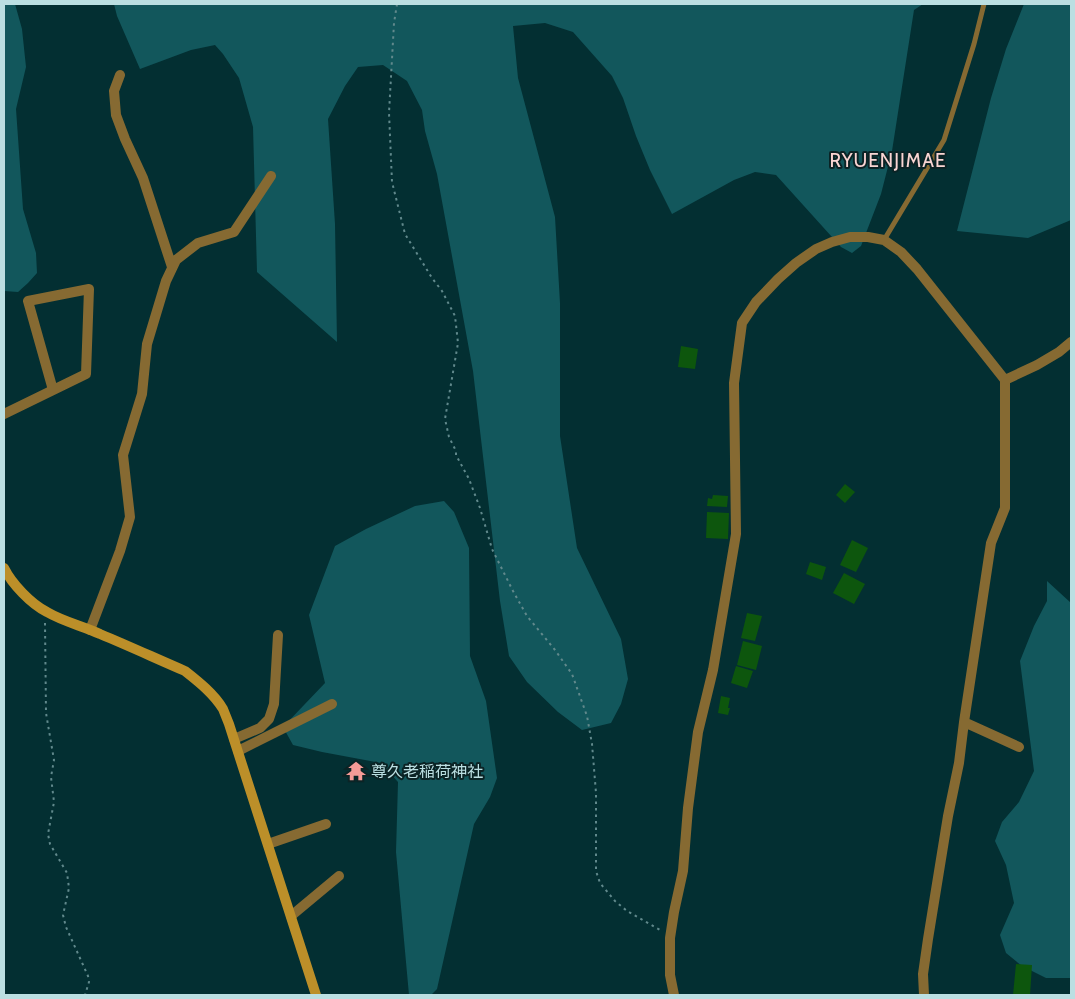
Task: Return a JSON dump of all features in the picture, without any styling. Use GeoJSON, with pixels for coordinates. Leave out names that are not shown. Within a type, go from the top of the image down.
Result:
{"type":"FeatureCollection","features":[{"type":"Feature","properties":{"kind":"street"},"geometry":{"type":"LineString","coordinates":[[120,75],[114,91],[116,115],[124,139],[143,178],[172,267]]}},
{"type":"Feature","properties":{"kind":"street"},"geometry":{"type":"LineString","coordinates":[[90,630],[120,551],[130,517],[123,455],[142,394],[147,344],[166,281],[176,260],[198,243],[234,232],[271,176]]}},
{"type":"Feature","properties":{"kind":"street"},"geometry":{"type":"LineString","coordinates":[[674,995],[670,975],[670,938],[683,871],[688,808],[698,732],[713,670],[736,534],[734,383],[742,324],[756,302],[796,263],[816,249],[850,237],[868,237],[884,240],[901,252],[917,269],[1005,380],[1005,508],[991,543],[959,764],[948,816],[925,956],[923,974],[924,995]]}},
{"type":"Feature","properties":{"kind":"street"},"geometry":{"type":"LineString","coordinates":[[4,414],[54,390],[86,374],[89,290],[28,301],[54,390]]}},
{"type":"Feature","properties":{"kind":"street"},"geometry":{"type":"LineString","coordinates":[[1005,380],[1037,365],[1059,352],[1071,342]]}},
{"type":"Feature","properties":{"kind":"street"},"geometry":{"type":"LineString","coordinates":[[4,568],[20,590],[45,612],[186,671],[211,694],[222,708],[238,751],[316,995]]}},
{"type":"Feature","properties":{"kind":"street"},"geometry":{"type":"LineString","coordinates":[[234,740],[260,728],[269,718],[274,704],[278,635]]}},
{"type":"Feature","properties":{"kind":"street"},"geometry":{"type":"LineString","coordinates":[[238,751],[332,704]]}},
{"type":"Feature","properties":{"kind":"street"},"geometry":{"type":"LineString","coordinates":[[964,722],[1019,747]]}},
{"type":"Feature","properties":{"kind":"street"},"geometry":{"type":"LineString","coordinates":[[268,844],[326,824]]}},
{"type":"Feature","properties":{"kind":"street"},"geometry":{"type":"LineString","coordinates":[[291,916],[339,876]]}},
{"type":"Feature","properties":{"kind":"lane"},"geometry":{"type":"LineString","coordinates":[[884,240],[944,140],[974,44],[984,4]]}},
{"type":"Feature","properties":{"kind":"path"},"geometry":{"type":"LineString","coordinates":[[397,4],[394,23],[389,112],[392,182],[405,234],[432,278],[442,290],[455,316],[458,343],[446,419],[449,437],[469,479],[492,549],[528,616],[572,674],[587,716],[592,744],[596,793],[596,871],[600,883],[615,901],[627,911],[658,927],[670,938]]}},
{"type":"Feature","properties":{"kind":"path"},"geometry":{"type":"LineString","coordinates":[[45,612],[46,712],[54,760],[51,777],[54,802],[48,834],[50,844],[66,873],[69,888],[64,915],[66,927],[88,976],[89,982],[85,995]]}},
{"type":"Feature","properties":{"kind":"shaded area"},"geometry":{"type":"Polygon","coordinates":[[[4,4],[15,4],[22,29],[26,67],[16,109],[23,209],[36,253],[37,273],[18,292],[4,291],[4,4]]]}},
{"type":"Feature","properties":{"kind":"shaded area"},"geometry":{"type":"Polygon","coordinates":[[[114,4],[923,4],[914,10],[892,151],[881,194],[861,246],[852,253],[841,247],[776,175],[755,172],[734,180],[672,214],[650,170],[623,98],[612,76],[573,32],[545,23],[513,26],[518,78],[555,217],[560,303],[560,436],[577,548],[621,639],[628,679],[621,704],[611,723],[582,730],[558,712],[527,682],[509,656],[500,601],[473,371],[437,174],[425,131],[422,110],[407,81],[383,65],[358,67],[345,86],[328,119],[335,224],[337,342],[257,272],[253,127],[239,78],[215,45],[191,50],[140,69],[117,16],[114,4]]]}},
{"type":"Feature","properties":{"kind":"shaded area"},"geometry":{"type":"Polygon","coordinates":[[[1024,4],[1071,4],[1071,220],[1028,238],[957,231],[991,98],[1006,49],[1024,4]]]}},
{"type":"Feature","properties":{"kind":"shaded area"},"geometry":{"type":"Polygon","coordinates":[[[444,501],[454,512],[469,548],[470,656],[486,701],[497,778],[490,797],[474,824],[437,989],[431,995],[409,995],[396,852],[398,782],[381,763],[293,745],[283,727],[325,683],[309,615],[335,546],[415,506],[444,501]]]}},
{"type":"Feature","properties":{"kind":"shaded area"},"geometry":{"type":"Polygon","coordinates":[[[1047,581],[1071,603],[1071,978],[1046,978],[1022,966],[1006,953],[1000,935],[1014,903],[1006,865],[995,841],[1002,822],[1019,802],[1034,771],[1020,661],[1034,626],[1047,601],[1047,581]]]}},
{"type":"Feature","properties":{"kind":"building"},"geometry":{"type":"Polygon","coordinates":[[[681,346],[698,349],[695,369],[678,367],[681,346]]]}},
{"type":"Feature","properties":{"kind":"building"},"geometry":{"type":"Polygon","coordinates":[[[845,484],[855,492],[845,503],[836,495],[845,484]]]}},
{"type":"Feature","properties":{"kind":"building"},"geometry":{"type":"Polygon","coordinates":[[[713,495],[728,496],[727,507],[707,506],[708,498],[712,499],[713,495]]]}},
{"type":"Feature","properties":{"kind":"building"},"geometry":{"type":"Polygon","coordinates":[[[707,512],[729,513],[728,539],[706,538],[707,512]]]}},
{"type":"Feature","properties":{"kind":"building"},"geometry":{"type":"Polygon","coordinates":[[[852,540],[868,548],[856,572],[840,565],[852,540]]]}},
{"type":"Feature","properties":{"kind":"building"},"geometry":{"type":"Polygon","coordinates":[[[810,562],[826,567],[822,580],[806,574],[810,562]]]}},
{"type":"Feature","properties":{"kind":"building"},"geometry":{"type":"Polygon","coordinates":[[[844,573],[865,584],[854,604],[833,593],[844,573]]]}},
{"type":"Feature","properties":{"kind":"building"},"geometry":{"type":"Polygon","coordinates":[[[747,613],[762,616],[755,641],[741,638],[747,613]]]}},
{"type":"Feature","properties":{"kind":"building"},"geometry":{"type":"Polygon","coordinates":[[[743,641],[762,646],[756,670],[737,665],[743,641]]]}},
{"type":"Feature","properties":{"kind":"building"},"geometry":{"type":"Polygon","coordinates":[[[736,666],[753,671],[747,688],[731,683],[736,666]]]}},
{"type":"Feature","properties":{"kind":"building"},"geometry":{"type":"Polygon","coordinates":[[[721,696],[730,698],[728,715],[718,713],[721,696]]]}},
{"type":"Feature","properties":{"kind":"building"},"geometry":{"type":"Polygon","coordinates":[[[1016,964],[1032,965],[1030,995],[1013,995],[1016,964]]]}},
{"type":"Feature","properties":{"kind":"place","name":"尊久老稲荷神社"},"geometry":{"type":"Point","coordinates":[356,771]}},
{"type":"Feature","properties":{"kind":"district","name":"RYUENJIMAE"},"geometry":{"type":"Point","coordinates":[888,160]}}]}
